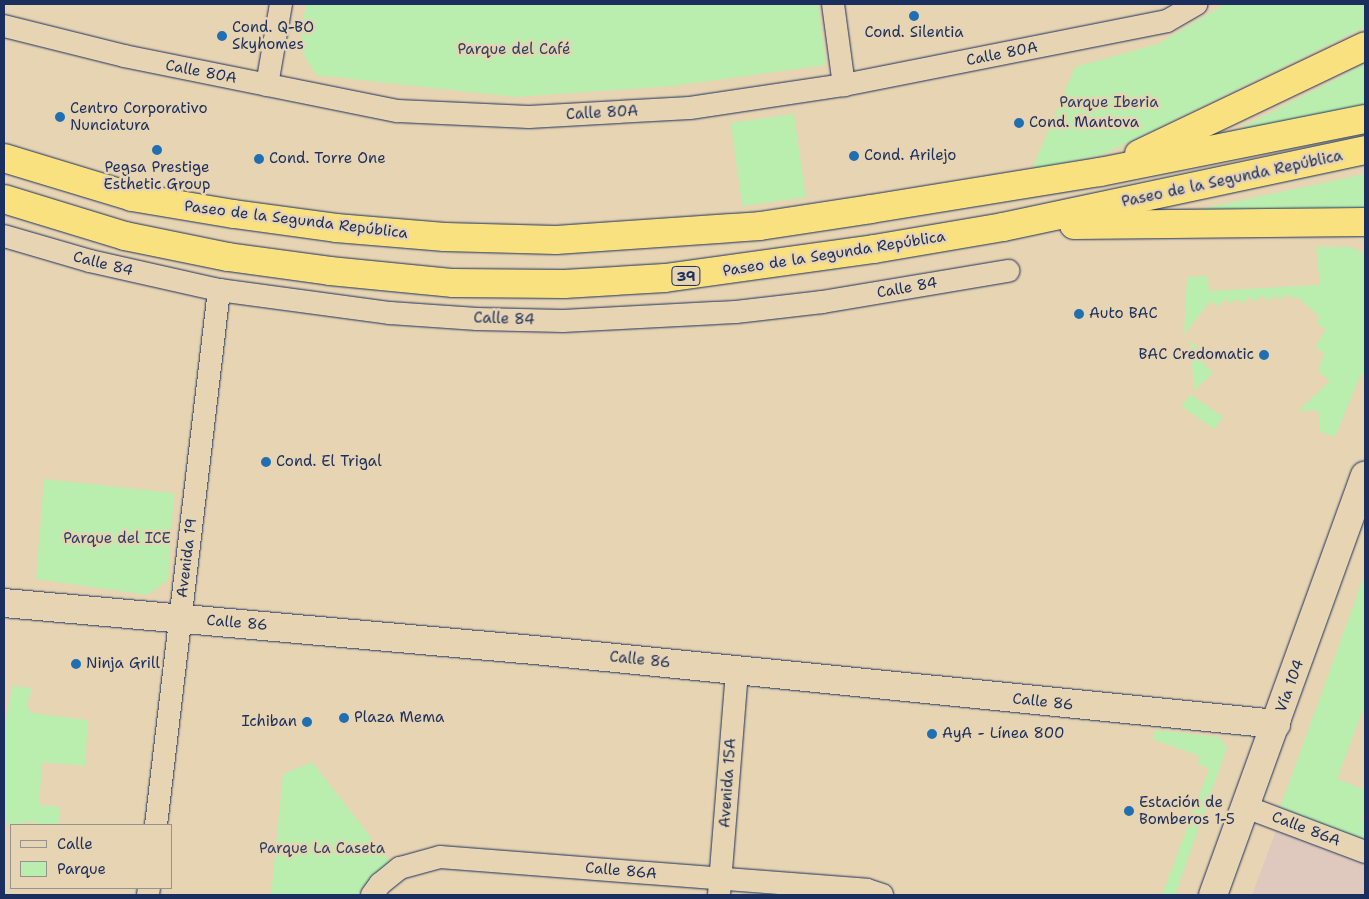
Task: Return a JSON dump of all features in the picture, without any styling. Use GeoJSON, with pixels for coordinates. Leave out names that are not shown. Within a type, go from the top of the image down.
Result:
{"type":"FeatureCollection","features":[{"type":"Feature","properties":{"kind":"highway"},"geometry":{"type":"LineString","coordinates":[[1100,172],[1365,46]]}},
{"type":"Feature","properties":{"kind":"highway","name":"Paseo de la Segunda República"},"geometry":{"type":"LineString","coordinates":[[4,158],[132,197],[234,214],[336,228],[445,237],[556,240],[760,226],[1100,172],[1365,119]]}},
{"type":"Feature","properties":{"kind":"highway","name":"Paseo de la Segunda República"},"geometry":{"type":"LineString","coordinates":[[4,199],[125,236],[228,257],[330,272],[453,283],[564,284],[665,278],[854,252],[1003,227],[1365,150]]}},
{"type":"Feature","properties":{"kind":"highway"},"geometry":{"type":"LineString","coordinates":[[1003,227],[1319,221],[1365,222]]}},
{"type":"Feature","properties":{"kind":"highway"},"geometry":{"type":"LineString","coordinates":[[1319,221],[1365,234]]}},
{"type":"Feature","properties":{"kind":"street"},"geometry":{"type":"LineString","coordinates":[[267,85],[280,4]]}},
{"type":"Feature","properties":{"kind":"street"},"geometry":{"type":"LineString","coordinates":[[833,4],[844,85]]}},
{"type":"Feature","properties":{"kind":"street","name":"Calle 80A"},"geometry":{"type":"LineString","coordinates":[[4,26],[124,56],[398,111],[529,117],[690,108],[844,85],[1167,21],[1196,4]]}},
{"type":"Feature","properties":{"kind":"street","name":"Calle 84"},"geometry":{"type":"LineString","coordinates":[[4,236],[90,261],[219,290],[390,313],[563,321],[736,312],[822,302],[1008,270]]}},
{"type":"Feature","properties":{"kind":"street","name":"Avenida 19"},"geometry":{"type":"LineString","coordinates":[[156,824],[219,290]]}},
{"type":"Feature","properties":{"kind":"street","name":"Vía 104"},"geometry":{"type":"LineString","coordinates":[[1213,895],[1365,476]]}},
{"type":"Feature","properties":{"kind":"street","name":"Calle 86"},"geometry":{"type":"LineString","coordinates":[[4,603],[737,670],[1276,724]]}},
{"type":"Feature","properties":{"kind":"street","name":"Avenida 15A"},"geometry":{"type":"LineString","coordinates":[[720,887],[737,670]]}},
{"type":"Feature","properties":{"kind":"street","name":"Calle 86A"},"geometry":{"type":"LineString","coordinates":[[1246,806],[1365,852]]}},
{"type":"Feature","properties":{"kind":"street","name":"Calle 86A"},"geometry":{"type":"LineString","coordinates":[[372,895],[380,884],[400,868],[440,857],[720,887],[867,890],[882,895]]}},
{"type":"Feature","properties":{"kind":"shaded area"},"geometry":{"type":"Polygon","coordinates":[[[1276,831],[1365,865],[1365,895],[1252,895],[1276,831]]]}},
{"type":"Feature","properties":{"kind":"green space","name":"Parque del Café"},"geometry":{"type":"Polygon","coordinates":[[[306,4],[818,4],[826,65],[673,86],[515,97],[316,75],[299,47],[306,4]]]}},
{"type":"Feature","properties":{"kind":"green space","name":"Parque Iberia"},"geometry":{"type":"Polygon","coordinates":[[[1225,4],[1365,4],[1365,27],[1102,155],[1032,169],[1075,67],[1158,44],[1225,4]]]}},
{"type":"Feature","properties":{"kind":"green space"},"geometry":{"type":"Polygon","coordinates":[[[1365,64],[1365,112],[1214,142],[1365,64]]]}},
{"type":"Feature","properties":{"kind":"green space"},"geometry":{"type":"Polygon","coordinates":[[[794,114],[806,197],[742,206],[731,123],[794,114]]]}},
{"type":"Feature","properties":{"kind":"green space"},"geometry":{"type":"Polygon","coordinates":[[[1365,174],[1365,209],[1168,216],[1365,174]]]}},
{"type":"Feature","properties":{"kind":"green space"},"geometry":{"type":"Polygon","coordinates":[[[1316,247],[1351,247],[1365,255],[1365,373],[1360,376],[1335,437],[1320,432],[1318,410],[1298,411],[1330,381],[1318,371],[1324,353],[1315,347],[1326,330],[1316,322],[1320,317],[1296,296],[1293,299],[1286,294],[1280,300],[1274,295],[1268,301],[1261,295],[1255,302],[1249,297],[1243,304],[1237,298],[1231,304],[1224,299],[1219,307],[1210,301],[1184,335],[1187,277],[1207,276],[1209,291],[1320,285],[1316,247]]]}},
{"type":"Feature","properties":{"kind":"green space"},"geometry":{"type":"Polygon","coordinates":[[[1190,341],[1208,357],[1203,363],[1213,373],[1194,390],[1190,341]]]}},
{"type":"Feature","properties":{"kind":"green space"},"geometry":{"type":"Polygon","coordinates":[[[1190,394],[1223,417],[1214,429],[1181,406],[1190,394]]]}},
{"type":"Feature","properties":{"kind":"green space","name":"Parque del ICE"},"geometry":{"type":"Polygon","coordinates":[[[44,479],[174,493],[168,580],[147,595],[36,579],[44,479]]]}},
{"type":"Feature","properties":{"kind":"green space"},"geometry":{"type":"Polygon","coordinates":[[[1365,573],[1365,704],[1337,779],[1365,790],[1365,809],[1361,819],[1365,821],[1365,842],[1280,808],[1365,573]]]}},
{"type":"Feature","properties":{"kind":"green space"},"geometry":{"type":"Polygon","coordinates":[[[12,686],[32,688],[27,705],[31,713],[88,720],[85,766],[42,762],[39,805],[60,807],[58,824],[35,824],[34,821],[10,824],[10,827],[4,816],[4,716],[7,716],[12,686]]]}},
{"type":"Feature","properties":{"kind":"green space"},"geometry":{"type":"Polygon","coordinates":[[[1156,730],[1218,737],[1227,747],[1175,895],[1162,895],[1209,769],[1198,764],[1199,756],[1152,739],[1156,730]]]}},
{"type":"Feature","properties":{"kind":"green space","name":"Parque La Caseta"},"geometry":{"type":"Polygon","coordinates":[[[312,762],[391,863],[361,888],[358,895],[271,895],[283,774],[312,762]]]}},
{"type":"Feature","properties":{"kind":"place","name":"Cond. Silentia"},"geometry":{"type":"Point","coordinates":[914,16]}},
{"type":"Feature","properties":{"kind":"place","name":"Cond. Q-BO Skyhomes"},"geometry":{"type":"Point","coordinates":[222,36]}},
{"type":"Feature","properties":{"kind":"place","name":"Centro Corporativo Nunciatura"},"geometry":{"type":"Point","coordinates":[60,117]}},
{"type":"Feature","properties":{"kind":"place","name":"Cond. Mantova"},"geometry":{"type":"Point","coordinates":[1019,123]}},
{"type":"Feature","properties":{"kind":"place","name":"Pegsa Prestige Esthetic Group"},"geometry":{"type":"Point","coordinates":[157,150]}},
{"type":"Feature","properties":{"kind":"place","name":"Cond. Arilejo"},"geometry":{"type":"Point","coordinates":[854,156]}},
{"type":"Feature","properties":{"kind":"place","name":"Cond. Torre One"},"geometry":{"type":"Point","coordinates":[259,159]}},
{"type":"Feature","properties":{"kind":"place","name":"Auto BAC"},"geometry":{"type":"Point","coordinates":[1079,314]}},
{"type":"Feature","properties":{"kind":"place","name":"BAC Credomatic"},"geometry":{"type":"Point","coordinates":[1264,355]}},
{"type":"Feature","properties":{"kind":"place","name":"Cond. El Trigal"},"geometry":{"type":"Point","coordinates":[266,462]}},
{"type":"Feature","properties":{"kind":"place","name":"Ninja Grill"},"geometry":{"type":"Point","coordinates":[76,664]}},
{"type":"Feature","properties":{"kind":"place","name":"Plaza Mema"},"geometry":{"type":"Point","coordinates":[344,718]}},
{"type":"Feature","properties":{"kind":"place","name":"Ichiban"},"geometry":{"type":"Point","coordinates":[307,722]}},
{"type":"Feature","properties":{"kind":"place","name":"AyA - Línea 800"},"geometry":{"type":"Point","coordinates":[932,734]}},
{"type":"Feature","properties":{"kind":"place","name":"Estación de Bomberos 1-5"},"geometry":{"type":"Point","coordinates":[1129,811]}}]}
